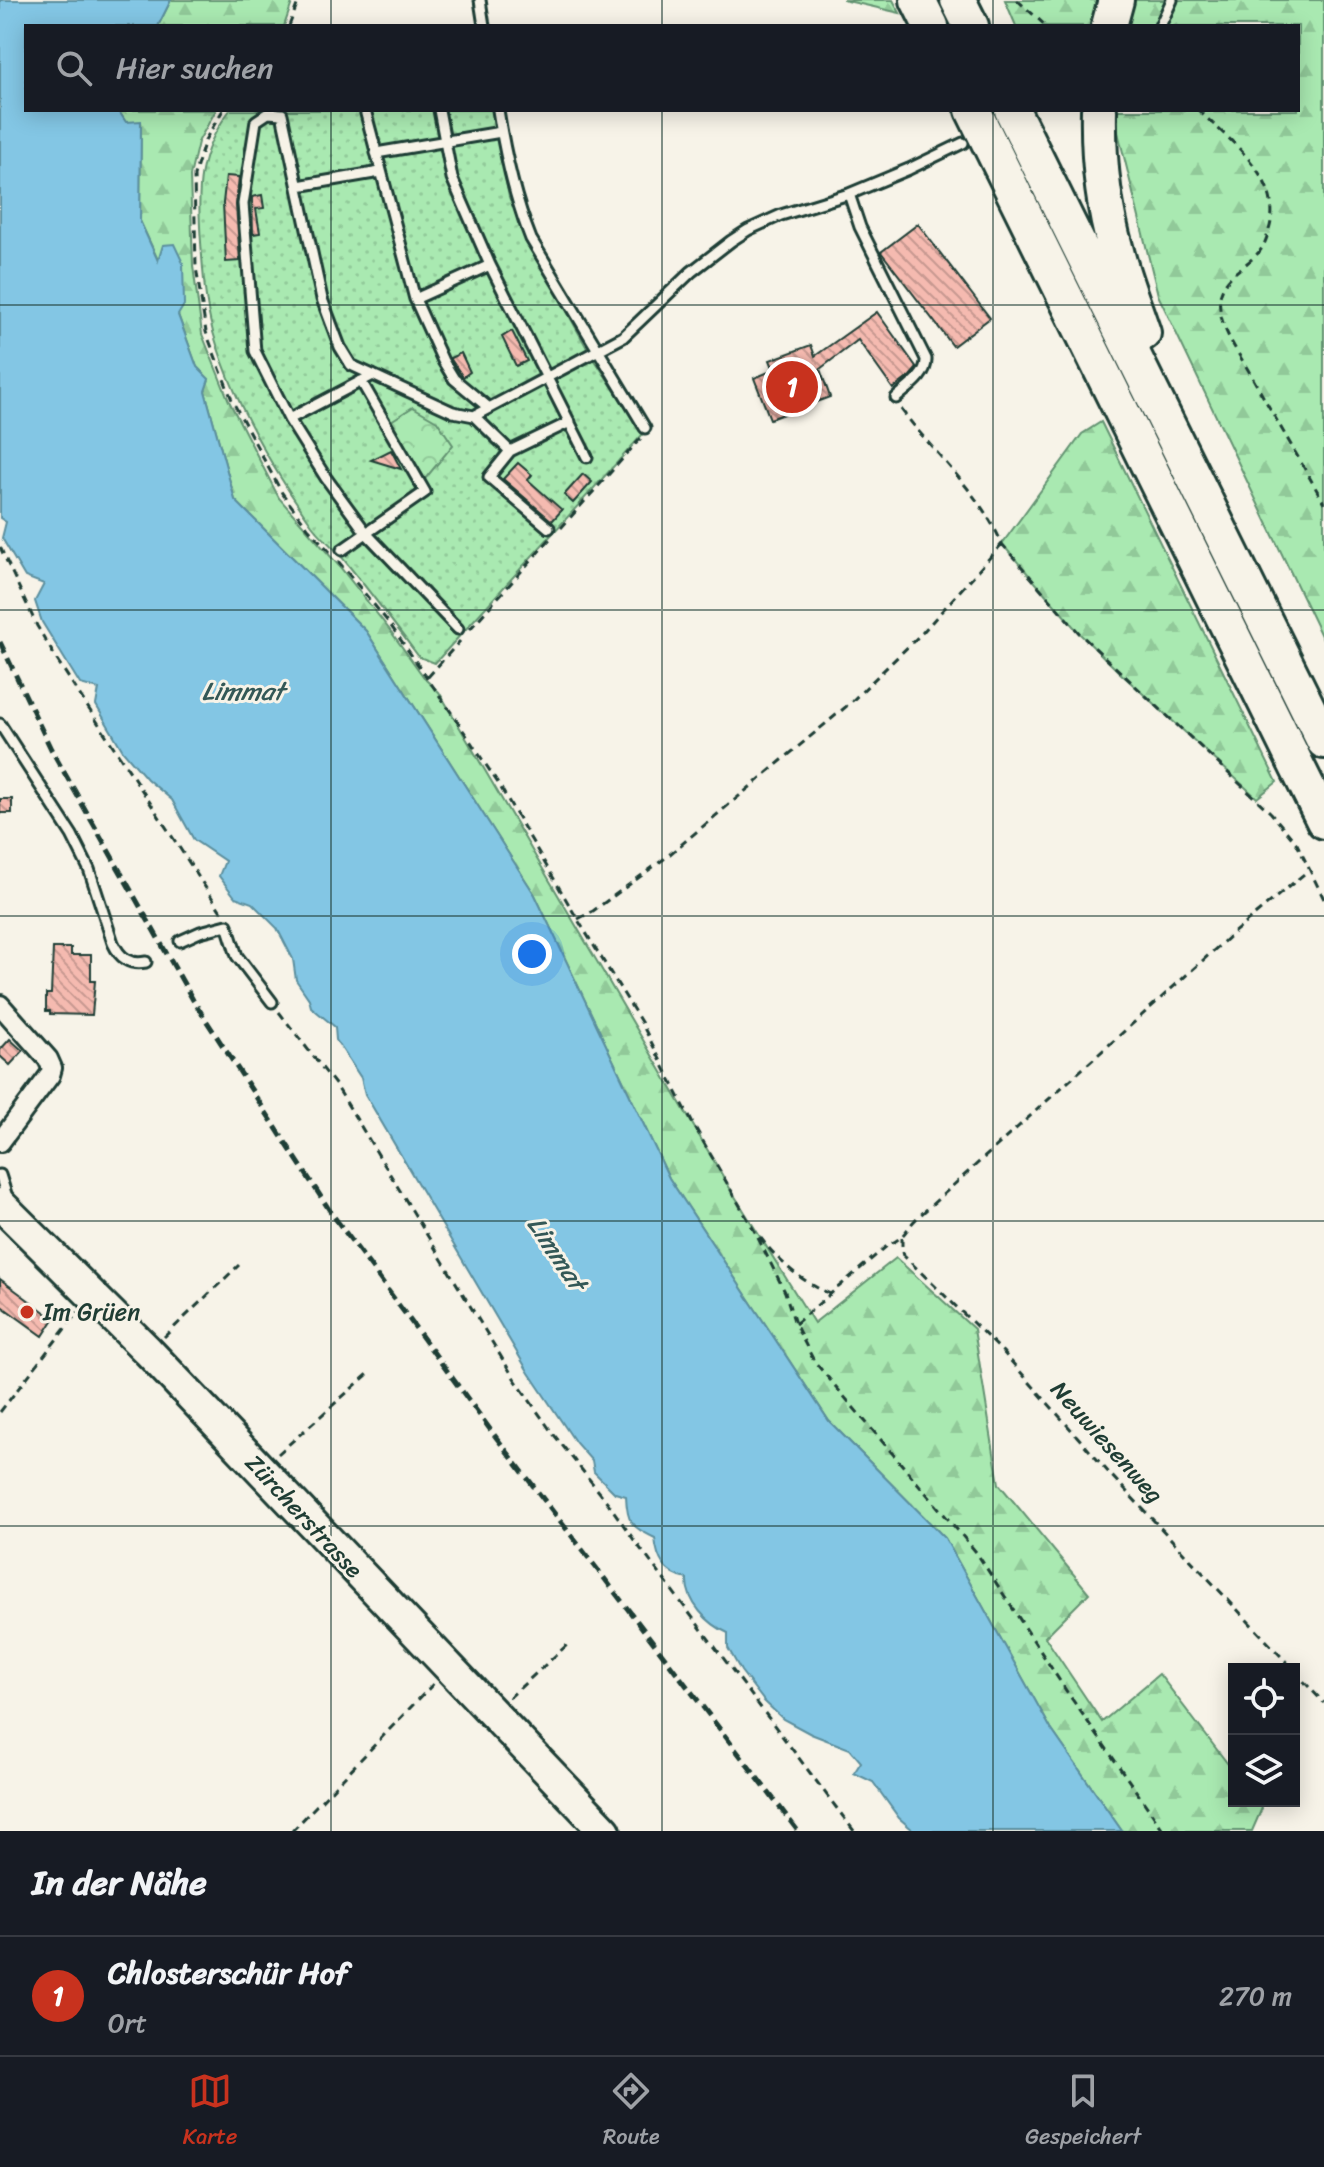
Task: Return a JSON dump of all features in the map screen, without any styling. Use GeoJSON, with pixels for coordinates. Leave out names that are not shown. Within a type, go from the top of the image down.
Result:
{"type":"FeatureCollection","features":[{"type":"Feature","properties":{"kind":"highway"},"geometry":{"type":"LineString","coordinates":[[918,0],[930,24]]}},
{"type":"Feature","properties":{"kind":"highway"},"geometry":{"type":"LineString","coordinates":[[958,0],[970,24]]}},
{"type":"Feature","properties":{"kind":"highway"},"geometry":{"type":"LineString","coordinates":[[1110,24],[1116,0]]}},
{"type":"Feature","properties":{"kind":"highway"},"geometry":{"type":"LineString","coordinates":[[974,112],[1324,821]]}},
{"type":"Feature","properties":{"kind":"highway"},"geometry":{"type":"LineString","coordinates":[[1013,112],[1324,741]]}},
{"type":"Feature","properties":{"kind":"highway"},"geometry":{"type":"LineString","coordinates":[[1099,112],[1102,184],[1111,232],[1174,437]]}},
{"type":"Feature","properties":{"kind":"main road","name":"Zürcherstrasse"},"geometry":{"type":"LineString","coordinates":[[7,1212],[148,1351],[605,1831]]}},
{"type":"Feature","properties":{"kind":"street"},"geometry":{"type":"LineString","coordinates":[[0,1005],[48,1059],[52,1068],[0,1142]]}},
{"type":"Feature","properties":{"kind":"lane"},"geometry":{"type":"LineString","coordinates":[[480,0],[484,24]]}},
{"type":"Feature","properties":{"kind":"lane"},"geometry":{"type":"LineString","coordinates":[[1161,24],[1172,0]]}},
{"type":"Feature","properties":{"kind":"lane"},"geometry":{"type":"LineString","coordinates":[[458,629],[367,534],[326,478],[289,419],[255,351],[243,204],[256,121],[268,113],[283,112],[322,299],[340,347],[351,365],[453,412],[474,416],[510,451]]}},
{"type":"Feature","properties":{"kind":"lane"},"geometry":{"type":"LineString","coordinates":[[366,112],[415,299],[454,379],[489,408]]}},
{"type":"Feature","properties":{"kind":"lane"},"geometry":{"type":"LineString","coordinates":[[439,112],[452,178],[490,265],[587,457]]}},
{"type":"Feature","properties":{"kind":"lane"},"geometry":{"type":"LineString","coordinates":[[498,112],[510,176],[531,239],[645,428]]}},
{"type":"Feature","properties":{"kind":"lane"},"geometry":{"type":"LineString","coordinates":[[376,153],[501,132]]}},
{"type":"Feature","properties":{"kind":"lane"},"geometry":{"type":"LineString","coordinates":[[474,416],[623,337],[691,272],[748,230],[781,215],[849,194],[963,143]]}},
{"type":"Feature","properties":{"kind":"lane"},"geometry":{"type":"LineString","coordinates":[[298,186],[380,172]]}},
{"type":"Feature","properties":{"kind":"lane"},"geometry":{"type":"LineString","coordinates":[[849,194],[860,227],[926,359],[924,372],[896,398]]}},
{"type":"Feature","properties":{"kind":"lane"},"geometry":{"type":"LineString","coordinates":[[415,299],[490,265]]}},
{"type":"Feature","properties":{"kind":"lane"},"geometry":{"type":"LineString","coordinates":[[289,419],[373,375]]}},
{"type":"Feature","properties":{"kind":"lane"},"geometry":{"type":"LineString","coordinates":[[342,550],[425,492],[361,381]]}},
{"type":"Feature","properties":{"kind":"lane"},"geometry":{"type":"LineString","coordinates":[[550,533],[489,477],[510,451],[570,422]]}},
{"type":"Feature","properties":{"kind":"lane"},"geometry":{"type":"LineString","coordinates":[[0,724],[72,835],[89,869],[118,954],[127,961],[146,962]]}},
{"type":"Feature","properties":{"kind":"lane"},"geometry":{"type":"LineString","coordinates":[[180,941],[227,925],[237,956],[272,1002]]}},
{"type":"Feature","properties":{"kind":"lane"},"geometry":{"type":"LineString","coordinates":[[0,1175],[7,1212]]}},
{"type":"Feature","properties":{"kind":"path"},"geometry":{"type":"LineString","coordinates":[[290,24],[299,0]]}},
{"type":"Feature","properties":{"kind":"path"},"geometry":{"type":"LineString","coordinates":[[1017,0],[1044,24]]}},
{"type":"Feature","properties":{"kind":"path"},"geometry":{"type":"LineString","coordinates":[[1200,112],[1258,169],[1269,193],[1271,223],[1265,242],[1259,252],[1226,281],[1221,290],[1220,310],[1231,340],[1324,503]]}},
{"type":"Feature","properties":{"kind":"path"},"geometry":{"type":"LineString","coordinates":[[896,398],[901,410],[979,505],[1002,544],[1080,634],[1271,813],[1297,844],[1324,899]]}},
{"type":"Feature","properties":{"kind":"path"},"geometry":{"type":"LineString","coordinates":[[562,527],[645,434],[645,428]]}},
{"type":"Feature","properties":{"kind":"path"},"geometry":{"type":"LineString","coordinates":[[550,533],[427,677],[498,783],[641,1022],[692,1122],[755,1232],[814,1361],[976,1552],[1067,1692],[1164,1831]]}},
{"type":"Feature","properties":{"kind":"path"},"geometry":{"type":"LineString","coordinates":[[578,920],[664,859],[848,705],[923,632],[1002,544]]}},
{"type":"Feature","properties":{"kind":"path"},"geometry":{"type":"LineString","coordinates":[[0,547],[37,626],[57,660],[225,917],[227,925]]}},
{"type":"Feature","properties":{"kind":"path"},"geometry":{"type":"LineString","coordinates":[[795,1324],[888,1245],[902,1238],[917,1218],[1232,934],[1310,869]]}},
{"type":"Feature","properties":{"kind":"path"},"geometry":{"type":"LineString","coordinates":[[272,1002],[337,1087],[514,1378],[551,1431],[854,1831]]}},
{"type":"Feature","properties":{"kind":"path"},"geometry":{"type":"LineString","coordinates":[[755,1232],[779,1260],[812,1286],[830,1294]]}},
{"type":"Feature","properties":{"kind":"path","name":"Neuwiesenweg"},"geometry":{"type":"LineString","coordinates":[[902,1238],[904,1256],[1003,1352],[1110,1474],[1286,1663]]}},
{"type":"Feature","properties":{"kind":"path"},"geometry":{"type":"LineString","coordinates":[[148,1351],[239,1265]]}},
{"type":"Feature","properties":{"kind":"path"},"geometry":{"type":"LineString","coordinates":[[0,1412],[81,1309]]}},
{"type":"Feature","properties":{"kind":"path"},"geometry":{"type":"LineString","coordinates":[[262,1472],[368,1374]]}},
{"type":"Feature","properties":{"kind":"path"},"geometry":{"type":"LineString","coordinates":[[491,1714],[568,1644]]}},
{"type":"Feature","properties":{"kind":"path","name":"Neuwiesenweg"},"geometry":{"type":"LineString","coordinates":[[1300,1677],[1324,1703]]}},
{"type":"Feature","properties":{"kind":"path"},"geometry":{"type":"LineString","coordinates":[[292,1831],[435,1682]]}},
{"type":"Feature","properties":{"kind":"green space"},"geometry":{"type":"Polygon","coordinates":[[[171,0],[293,0],[285,24],[159,24],[171,0]]]}},
{"type":"Feature","properties":{"kind":"green space"},"geometry":{"type":"Polygon","coordinates":[[[843,0],[893,0],[900,13],[843,0]]]}},
{"type":"Feature","properties":{"kind":"green space"},"geometry":{"type":"Polygon","coordinates":[[[1005,0],[1097,0],[1092,24],[1015,24],[1005,0]]]}},
{"type":"Feature","properties":{"kind":"green space"},"geometry":{"type":"Polygon","coordinates":[[[1133,0],[1324,0],[1324,642],[1158,295],[1116,124],[1116,112],[1300,112],[1300,24],[1127,24],[1133,0]]]}},
{"type":"Feature","properties":{"kind":"green space"},"geometry":{"type":"Polygon","coordinates":[[[119,112],[215,112],[198,142],[190,176],[193,266],[202,334],[229,401],[279,498],[340,567],[426,680],[439,692],[731,1190],[814,1323],[896,1258],[974,1329],[999,1484],[1089,1593],[1045,1637],[1102,1722],[1159,1674],[1228,1764],[1228,1807],[1262,1808],[1252,1831],[1122,1831],[1051,1729],[945,1538],[829,1421],[669,1178],[535,895],[366,631],[235,500],[205,391],[209,379],[197,367],[159,262],[140,221],[141,122],[126,123],[119,112]]]}},
{"type":"Feature","properties":{"kind":"green space"},"geometry":{"type":"Polygon","coordinates":[[[229,112],[492,112],[509,197],[527,239],[587,348],[643,434],[435,663],[419,657],[345,561],[312,525],[255,433],[231,383],[210,321],[200,223],[200,189],[205,157],[229,112]]]}},
{"type":"Feature","properties":{"kind":"green space"},"geometry":{"type":"Polygon","coordinates":[[[413,407],[437,421],[453,445],[425,479],[391,421],[413,407]]]}},
{"type":"Feature","properties":{"kind":"green space"},"geometry":{"type":"Polygon","coordinates":[[[1101,422],[1277,782],[1257,798],[1080,634],[1002,544],[1082,434],[1101,422]]]}},
{"type":"Feature","properties":{"kind":"water","name":"Limmat"},"geometry":{"type":"Polygon","coordinates":[[[0,0],[171,0],[159,24],[24,24],[24,112],[119,112],[126,122],[141,121],[140,221],[158,261],[163,245],[174,244],[183,263],[184,305],[178,315],[197,367],[209,379],[205,391],[235,500],[366,631],[535,895],[669,1178],[829,1421],[945,1538],[1051,1729],[1122,1831],[914,1831],[899,1818],[873,1782],[854,1773],[861,1762],[850,1749],[783,1719],[764,1701],[728,1648],[728,1633],[713,1624],[694,1604],[687,1579],[673,1574],[664,1565],[655,1538],[636,1527],[629,1518],[626,1496],[615,1493],[594,1472],[592,1461],[576,1443],[529,1373],[365,1094],[361,1078],[336,1040],[335,1027],[311,1007],[296,980],[293,959],[277,928],[252,903],[235,897],[219,876],[225,861],[194,840],[172,800],[147,779],[123,751],[96,705],[99,689],[80,684],[42,622],[35,601],[44,584],[25,577],[2,538],[6,522],[0,518],[0,0]]]}},
{"type":"Feature","properties":{"kind":"building"},"geometry":{"type":"Polygon","coordinates":[[[226,176],[239,177],[236,205],[240,261],[226,262],[223,203],[226,176]]]}},
{"type":"Feature","properties":{"kind":"building"},"geometry":{"type":"Polygon","coordinates":[[[262,195],[264,208],[256,209],[260,233],[253,234],[252,197],[262,195]]]}},
{"type":"Feature","properties":{"kind":"building"},"geometry":{"type":"Polygon","coordinates":[[[918,224],[990,318],[953,346],[881,252],[918,224]]]}},
{"type":"Feature","properties":{"kind":"building"},"geometry":{"type":"Polygon","coordinates":[[[877,312],[917,368],[910,376],[893,389],[858,340],[820,369],[830,397],[770,419],[754,378],[774,370],[770,360],[811,345],[815,356],[877,312]]]}},
{"type":"Feature","properties":{"kind":"building"},"geometry":{"type":"Polygon","coordinates":[[[512,331],[527,361],[516,366],[502,337],[512,331]]]}},
{"type":"Feature","properties":{"kind":"building"},"geometry":{"type":"Polygon","coordinates":[[[461,353],[470,372],[463,377],[450,358],[461,353]]]}},
{"type":"Feature","properties":{"kind":"building"},"geometry":{"type":"Polygon","coordinates":[[[391,450],[401,469],[371,460],[391,450]]]}},
{"type":"Feature","properties":{"kind":"building"},"geometry":{"type":"Polygon","coordinates":[[[518,463],[532,475],[528,480],[562,510],[552,521],[503,479],[518,463]]]}},
{"type":"Feature","properties":{"kind":"building"},"geometry":{"type":"Polygon","coordinates":[[[583,474],[592,482],[573,503],[564,495],[583,474]]]}},
{"type":"Feature","properties":{"kind":"building"},"geometry":{"type":"Polygon","coordinates":[[[0,799],[12,799],[12,813],[0,813],[0,799]]]}},
{"type":"Feature","properties":{"kind":"building"},"geometry":{"type":"Polygon","coordinates":[[[53,948],[71,948],[71,955],[91,955],[91,981],[95,981],[92,1015],[50,1014],[46,1011],[46,994],[51,994],[53,948]]]}},
{"type":"Feature","properties":{"kind":"building"},"geometry":{"type":"Polygon","coordinates":[[[10,1039],[23,1051],[10,1065],[0,1056],[0,1050],[10,1039]]]}},
{"type":"Feature","properties":{"kind":"building","name":"Im Grüen"},"geometry":{"type":"Polygon","coordinates":[[[0,1279],[54,1319],[43,1336],[0,1305],[0,1279]]]}},
{"type":"Feature","properties":{"kind":"railway"},"geometry":{"type":"LineString","coordinates":[[0,642],[51,749],[193,1000],[332,1214],[492,1432],[798,1831]]}},
{"type":"Feature","properties":{"kind":"place","name":"Chlosterschür Hof"},"geometry":{"type":"Point","coordinates":[792,387]}},
{"type":"Feature","properties":{"kind":"place","name":"Im Grüen"},"geometry":{"type":"Point","coordinates":[27,1312]}}]}
